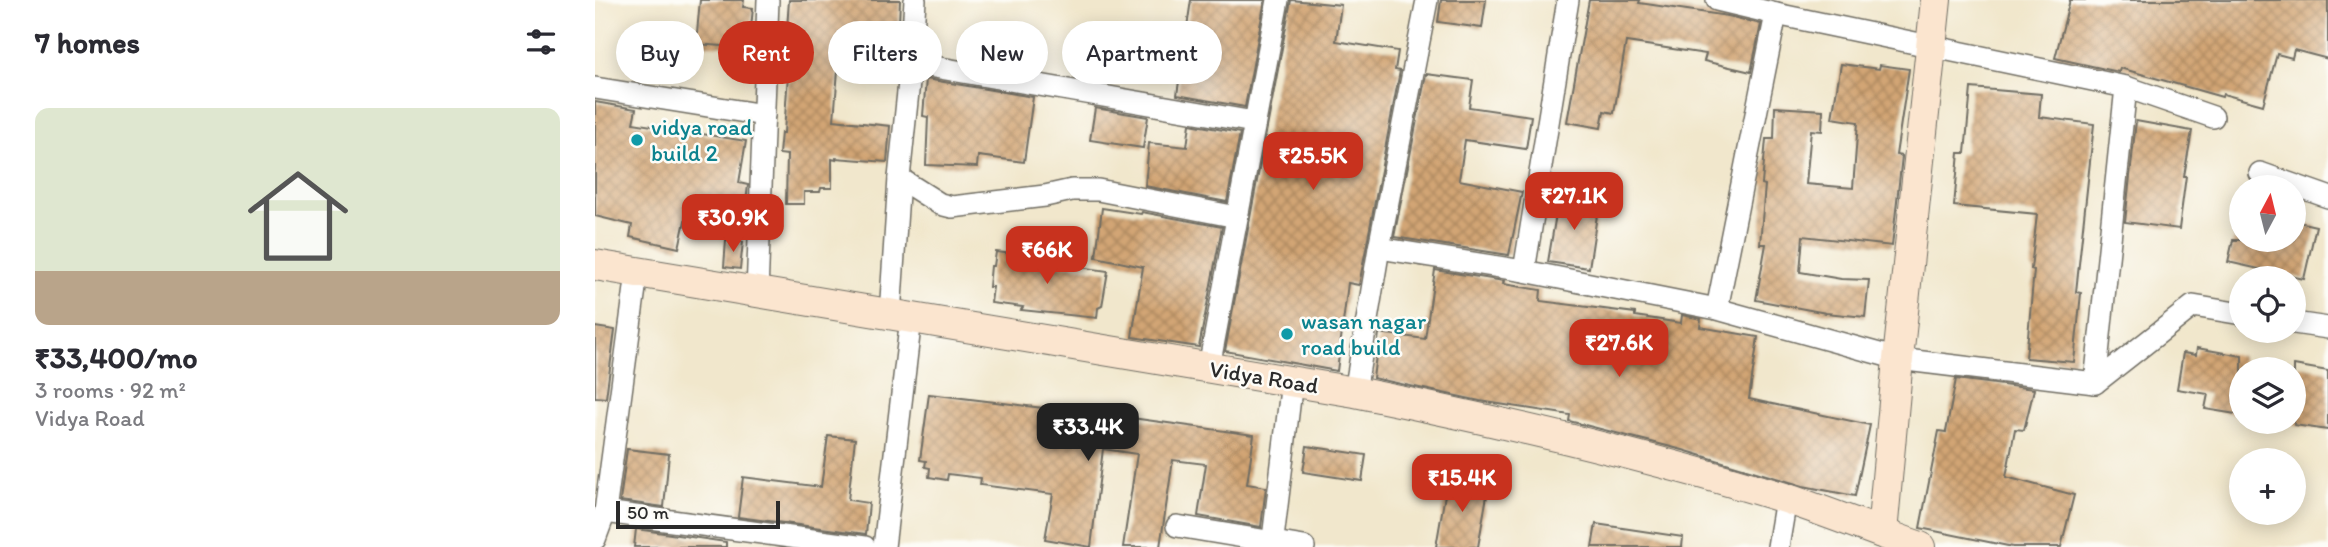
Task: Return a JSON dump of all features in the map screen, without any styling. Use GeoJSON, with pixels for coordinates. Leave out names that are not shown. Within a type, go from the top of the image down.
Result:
{"type":"FeatureCollection","features":[{"type":"Feature","properties":{"kind":"street"},"geometry":{"type":"LineString","coordinates":[[757,293],[768,0]]}},
{"type":"Feature","properties":{"kind":"street"},"geometry":{"type":"LineString","coordinates":[[914,21],[915,0]]}},
{"type":"Feature","properties":{"kind":"street"},"geometry":{"type":"LineString","coordinates":[[1209,367],[1278,0]]}},
{"type":"Feature","properties":{"kind":"street"},"geometry":{"type":"LineString","coordinates":[[1355,391],[1379,248],[1427,0]]}},
{"type":"Feature","properties":{"kind":"street"},"geometry":{"type":"LineString","coordinates":[[1524,271],[1568,0]]}},
{"type":"Feature","properties":{"kind":"street"},"geometry":{"type":"LineString","coordinates":[[1717,0],[2126,87],[2213,117]]}},
{"type":"Feature","properties":{"kind":"street"},"geometry":{"type":"LineString","coordinates":[[1882,533],[1936,0]]}},
{"type":"Feature","properties":{"kind":"street"},"geometry":{"type":"LineString","coordinates":[[1717,309],[1776,14]]}},
{"type":"Feature","properties":{"kind":"street"},"geometry":{"type":"LineString","coordinates":[[942,68],[1254,122]]}},
{"type":"Feature","properties":{"kind":"street"},"geometry":{"type":"LineString","coordinates":[[884,547],[901,317],[899,178],[909,84]]}},
{"type":"Feature","properties":{"kind":"street"},"geometry":{"type":"LineString","coordinates":[[2095,383],[2126,87]]}},
{"type":"Feature","properties":{"kind":"street"},"geometry":{"type":"LineString","coordinates":[[595,88],[764,115]]}},
{"type":"Feature","properties":{"kind":"street"},"geometry":{"type":"LineString","coordinates":[[2260,173],[2328,197]]}},
{"type":"Feature","properties":{"kind":"street"},"geometry":{"type":"LineString","coordinates":[[899,178],[940,204],[952,207],[1045,196],[1072,190],[1098,190],[1237,217]]}},
{"type":"Feature","properties":{"kind":"street"},"geometry":{"type":"LineString","coordinates":[[1379,248],[1524,271],[1717,309],[1898,359],[2095,383],[2193,306],[2229,312]]}},
{"type":"Feature","properties":{"kind":"street","name":"Vidya Road"},"geometry":{"type":"LineString","coordinates":[[595,265],[1355,391],[1478,417],[1665,463],[1786,499],[1920,547]]}},
{"type":"Feature","properties":{"kind":"street"},"geometry":{"type":"LineString","coordinates":[[595,540],[604,512],[637,273]]}},
{"type":"Feature","properties":{"kind":"street"},"geometry":{"type":"LineString","coordinates":[[2306,325],[2328,328]]}},
{"type":"Feature","properties":{"kind":"street"},"geometry":{"type":"LineString","coordinates":[[1273,544],[1292,381]]}},
{"type":"Feature","properties":{"kind":"street"},"geometry":{"type":"LineString","coordinates":[[1778,547],[1786,499]]}},
{"type":"Feature","properties":{"kind":"street"},"geometry":{"type":"LineString","coordinates":[[604,512],[865,547]]}},
{"type":"Feature","properties":{"kind":"street"},"geometry":{"type":"LineString","coordinates":[[1177,526],[1304,547]]}},
{"type":"Feature","properties":{"kind":"building"},"geometry":{"type":"Polygon","coordinates":[[[700,0],[744,0],[743,7],[753,8],[752,21],[718,21],[718,46],[704,45],[704,21],[698,21],[700,0]]]}},
{"type":"Feature","properties":{"kind":"building"},"geometry":{"type":"Polygon","coordinates":[[[789,0],[900,0],[899,21],[828,21],[828,84],[837,84],[834,120],[890,126],[887,162],[832,159],[832,188],[821,188],[820,192],[804,192],[804,204],[786,204],[787,155],[779,154],[781,133],[784,133],[787,84],[814,84],[814,21],[788,21],[789,0]]]}},
{"type":"Feature","properties":{"kind":"building"},"geometry":{"type":"Polygon","coordinates":[[[1191,0],[1265,0],[1245,107],[1177,95],[1179,84],[1222,84],[1222,21],[1188,21],[1191,0]]]}},
{"type":"Feature","properties":{"kind":"building"},"geometry":{"type":"Polygon","coordinates":[[[1291,0],[1341,5],[1336,41],[1398,51],[1395,70],[1400,71],[1359,285],[1348,283],[1337,371],[1225,351],[1291,0]]]}},
{"type":"Feature","properties":{"kind":"building"},"geometry":{"type":"Polygon","coordinates":[[[1441,0],[1486,0],[1482,28],[1438,22],[1441,0]]]}},
{"type":"Feature","properties":{"kind":"building"},"geometry":{"type":"Polygon","coordinates":[[[1589,0],[1640,0],[1639,3],[1728,16],[1761,24],[1751,72],[1704,61],[1706,54],[1626,42],[1614,113],[1604,111],[1601,128],[1567,122],[1589,0]]]}},
{"type":"Feature","properties":{"kind":"building"},"geometry":{"type":"Polygon","coordinates":[[[2070,0],[2328,0],[2328,59],[2294,50],[2292,58],[2277,54],[2263,105],[2223,94],[2222,97],[2120,68],[2119,72],[2055,58],[2070,0]]]}},
{"type":"Feature","properties":{"kind":"building"},"geometry":{"type":"Polygon","coordinates":[[[1841,64],[1879,69],[1880,65],[1909,69],[1896,155],[1902,156],[1892,246],[1803,236],[1800,272],[1841,279],[1869,280],[1865,317],[1756,300],[1766,244],[1760,244],[1766,139],[1774,139],[1775,107],[1823,110],[1822,131],[1811,130],[1806,184],[1853,188],[1858,122],[1832,118],[1841,64]]]}},
{"type":"Feature","properties":{"kind":"building"},"geometry":{"type":"Polygon","coordinates":[[[1426,74],[1473,80],[1469,107],[1531,116],[1526,149],[1465,140],[1459,180],[1522,192],[1509,255],[1394,237],[1426,74]]]}},
{"type":"Feature","properties":{"kind":"building"},"geometry":{"type":"Polygon","coordinates":[[[942,82],[1033,97],[1024,162],[978,156],[977,167],[926,165],[928,117],[923,116],[926,84],[942,84],[942,82]]]}},
{"type":"Feature","properties":{"kind":"building"},"geometry":{"type":"Polygon","coordinates":[[[1971,88],[2041,94],[2039,117],[2094,124],[2076,292],[2081,293],[2074,362],[2026,358],[2037,214],[1954,206],[1959,153],[1965,153],[1971,88]]]}},
{"type":"Feature","properties":{"kind":"building"},"geometry":{"type":"Polygon","coordinates":[[[595,102],[636,109],[633,123],[746,141],[739,183],[748,185],[743,225],[686,216],[679,248],[630,237],[632,225],[595,216],[595,102]]]}},
{"type":"Feature","properties":{"kind":"building"},"geometry":{"type":"Polygon","coordinates":[[[1095,108],[1148,117],[1143,148],[1090,140],[1095,108]]]}},
{"type":"Feature","properties":{"kind":"building"},"geometry":{"type":"Polygon","coordinates":[[[2136,121],[2192,131],[2179,229],[2125,222],[2136,121]]]}},
{"type":"Feature","properties":{"kind":"building"},"geometry":{"type":"Polygon","coordinates":[[[1190,124],[1240,133],[1227,202],[1145,186],[1149,143],[1187,147],[1190,124]]]}},
{"type":"Feature","properties":{"kind":"building"},"geometry":{"type":"Polygon","coordinates":[[[1559,196],[1599,202],[1589,268],[1548,262],[1559,196]]]}},
{"type":"Feature","properties":{"kind":"building"},"geometry":{"type":"Polygon","coordinates":[[[1102,208],[1142,212],[1222,227],[1199,347],[1132,337],[1143,267],[1096,257],[1102,208]]]}},
{"type":"Feature","properties":{"kind":"building"},"geometry":{"type":"Polygon","coordinates":[[[2307,224],[2316,226],[2306,270],[2306,266],[2246,266],[2228,262],[2230,252],[2307,252],[2307,224]]]}},
{"type":"Feature","properties":{"kind":"building"},"geometry":{"type":"Polygon","coordinates":[[[726,240],[743,242],[740,269],[724,267],[726,240]]]}},
{"type":"Feature","properties":{"kind":"building"},"geometry":{"type":"Polygon","coordinates":[[[996,252],[1022,255],[1022,259],[1108,271],[1102,306],[1098,308],[1097,318],[1021,310],[1023,307],[991,303],[991,266],[994,266],[996,252]]]}},
{"type":"Feature","properties":{"kind":"building"},"geometry":{"type":"Polygon","coordinates":[[[1435,270],[1541,290],[1540,301],[1635,313],[1635,316],[1681,323],[1682,315],[1701,319],[1700,327],[1758,337],[1749,399],[1870,425],[1855,496],[1803,486],[1683,450],[1569,421],[1570,415],[1480,401],[1373,378],[1379,333],[1425,339],[1435,270]]]}},
{"type":"Feature","properties":{"kind":"building"},"geometry":{"type":"Polygon","coordinates":[[[595,327],[615,330],[606,398],[595,397],[595,327]]]}},
{"type":"Feature","properties":{"kind":"building"},"geometry":{"type":"Polygon","coordinates":[[[2197,348],[2242,356],[2229,357],[2229,413],[2205,409],[2208,394],[2177,389],[2183,353],[2196,355],[2197,348]]]}},
{"type":"Feature","properties":{"kind":"building"},"geometry":{"type":"Polygon","coordinates":[[[2306,367],[2328,371],[2328,430],[2306,427],[2306,367]]]}},
{"type":"Feature","properties":{"kind":"building"},"geometry":{"type":"Polygon","coordinates":[[[1956,379],[2034,389],[2024,430],[2015,429],[2006,477],[2074,495],[2061,547],[2013,547],[1920,528],[1939,431],[1946,432],[1956,379]]]}},
{"type":"Feature","properties":{"kind":"building"},"geometry":{"type":"Polygon","coordinates":[[[929,394],[1060,408],[1254,435],[1247,484],[1266,487],[1261,527],[1198,516],[1206,464],[1173,460],[1160,547],[1123,547],[1137,454],[1103,449],[1091,547],[1045,539],[1053,494],[980,485],[981,478],[948,474],[947,480],[929,477],[930,468],[925,467],[926,461],[920,460],[929,394]]]}},
{"type":"Feature","properties":{"kind":"building"},"geometry":{"type":"Polygon","coordinates":[[[828,436],[855,439],[848,500],[869,503],[866,534],[738,517],[743,477],[821,487],[828,436]]]}},
{"type":"Feature","properties":{"kind":"building"},"geometry":{"type":"Polygon","coordinates":[[[1307,446],[1366,455],[1362,481],[1303,472],[1307,446]]]}},
{"type":"Feature","properties":{"kind":"building"},"geometry":{"type":"Polygon","coordinates":[[[627,449],[669,454],[664,507],[620,501],[627,449]]]}},
{"type":"Feature","properties":{"kind":"building"},"geometry":{"type":"Polygon","coordinates":[[[1448,477],[1489,484],[1478,547],[1436,547],[1448,477]]]}},
{"type":"Feature","properties":{"kind":"building"},"geometry":{"type":"Polygon","coordinates":[[[1596,524],[1683,537],[1682,547],[1592,547],[1596,524]]]}},
{"type":"Feature","properties":{"kind":"building"},"geometry":{"type":"Polygon","coordinates":[[[636,529],[726,542],[726,547],[634,547],[636,529]]]}},
{"type":"Feature","properties":{"kind":"place","name":"vidya road build 2"},"geometry":{"type":"Point","coordinates":[637,140]}},
{"type":"Feature","properties":{"kind":"place","name":"wasan nagar road build"},"geometry":{"type":"Point","coordinates":[1287,334]}}]}
